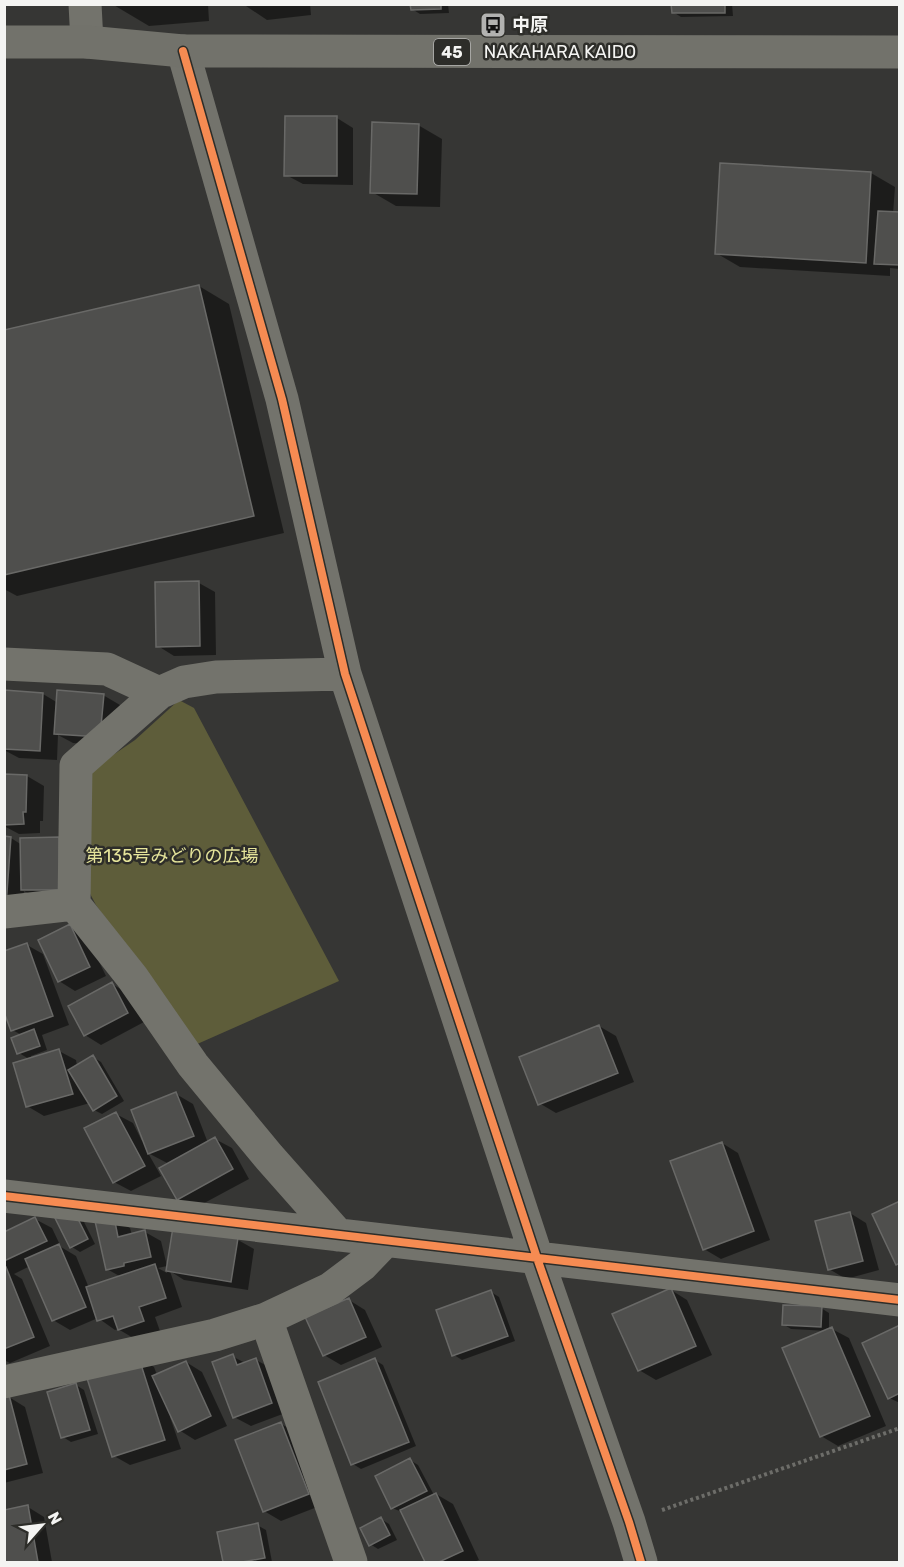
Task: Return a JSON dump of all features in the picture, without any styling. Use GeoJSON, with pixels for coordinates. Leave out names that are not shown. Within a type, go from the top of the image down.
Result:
{"type":"FeatureCollection","features":[{"type":"Feature","properties":{"kind":"main road","name":"NAKAHARA KAIDO"},"geometry":{"type":"LineString","coordinates":[[4,42],[87,42],[183,51],[900,52]]}},
{"type":"Feature","properties":{"kind":"street"},"geometry":{"type":"LineString","coordinates":[[85,4],[87,42]]}},
{"type":"Feature","properties":{"kind":"street"},"geometry":{"type":"LineString","coordinates":[[183,51],[282,399],[345,674],[537,1258],[629,1522],[641,1563]]}},
{"type":"Feature","properties":{"kind":"street"},"geometry":{"type":"LineString","coordinates":[[4,664],[68,665],[107,669],[159,693]]}},
{"type":"Feature","properties":{"kind":"street"},"geometry":{"type":"LineString","coordinates":[[338,1235],[269,1157],[193,1065],[132,977],[74,903],[76,766],[113,731],[159,693],[184,682],[216,677],[345,674]]}},
{"type":"Feature","properties":{"kind":"street"},"geometry":{"type":"LineString","coordinates":[[4,912],[74,903]]}},
{"type":"Feature","properties":{"kind":"street"},"geometry":{"type":"LineString","coordinates":[[4,1196],[900,1300]]}},
{"type":"Feature","properties":{"kind":"street"},"geometry":{"type":"LineString","coordinates":[[4,1382],[215,1335],[266,1319],[330,1289],[362,1264],[385,1241]]}},
{"type":"Feature","properties":{"kind":"street"},"geometry":{"type":"LineString","coordinates":[[266,1319],[351,1563]]}},
{"type":"Feature","properties":{"kind":"path"},"geometry":{"type":"LineString","coordinates":[[629,1522],[900,1428]]}},
{"type":"Feature","properties":{"kind":"green space","name":"第135号みどりの広場"},"geometry":{"type":"Polygon","coordinates":[[[179,700],[194,708],[339,981],[195,1045],[96,905],[85,884],[88,772],[135,740],[179,700]]]}},
{"type":"Feature","properties":{"kind":"building"},"geometry":{"type":"Polygon","coordinates":[[[410,4],[441,4],[441,9],[411,10],[410,4]]]}},
{"type":"Feature","properties":{"kind":"building"},"geometry":{"type":"Polygon","coordinates":[[[671,4],[725,4],[725,13],[672,13],[671,4]]]}},
{"type":"Feature","properties":{"kind":"building"},"geometry":{"type":"Polygon","coordinates":[[[285,116],[337,116],[337,176],[284,176],[285,116]]]}},
{"type":"Feature","properties":{"kind":"building"},"geometry":{"type":"Polygon","coordinates":[[[372,122],[419,124],[417,194],[370,193],[372,122]]]}},
{"type":"Feature","properties":{"kind":"building"},"geometry":{"type":"Polygon","coordinates":[[[720,163],[871,172],[866,263],[715,254],[720,163]]]}},
{"type":"Feature","properties":{"kind":"building"},"geometry":{"type":"Polygon","coordinates":[[[878,211],[900,212],[900,265],[874,264],[878,211]]]}},
{"type":"Feature","properties":{"kind":"building"},"geometry":{"type":"Polygon","coordinates":[[[199,285],[254,516],[4,575],[4,330],[199,285]]]}},
{"type":"Feature","properties":{"kind":"building"},"geometry":{"type":"Polygon","coordinates":[[[199,581],[200,646],[156,647],[155,582],[199,581]]]}},
{"type":"Feature","properties":{"kind":"building"},"geometry":{"type":"Polygon","coordinates":[[[4,690],[43,693],[40,751],[4,749],[4,690]]]}},
{"type":"Feature","properties":{"kind":"building"},"geometry":{"type":"Polygon","coordinates":[[[57,690],[104,694],[100,737],[54,734],[57,690]]]}},
{"type":"Feature","properties":{"kind":"building"},"geometry":{"type":"Polygon","coordinates":[[[4,774],[27,775],[24,824],[4,825],[4,774]]]}},
{"type":"Feature","properties":{"kind":"building"},"geometry":{"type":"Polygon","coordinates":[[[4,836],[11,837],[6,906],[4,906],[4,836]]]}},
{"type":"Feature","properties":{"kind":"building"},"geometry":{"type":"Polygon","coordinates":[[[59,837],[59,890],[21,890],[20,838],[59,837]]]}},
{"type":"Feature","properties":{"kind":"building"},"geometry":{"type":"Polygon","coordinates":[[[70,924],[90,967],[58,982],[38,940],[70,924]]]}},
{"type":"Feature","properties":{"kind":"building"},"geometry":{"type":"Polygon","coordinates":[[[27,943],[53,1016],[11,1031],[4,1012],[4,951],[27,943]]]}},
{"type":"Feature","properties":{"kind":"building"},"geometry":{"type":"Polygon","coordinates":[[[112,982],[128,1013],[84,1036],[68,1006],[112,982]]]}},
{"type":"Feature","properties":{"kind":"building"},"geometry":{"type":"Polygon","coordinates":[[[599,1025],[618,1073],[538,1105],[519,1057],[599,1025]]]}},
{"type":"Feature","properties":{"kind":"building"},"geometry":{"type":"Polygon","coordinates":[[[34,1029],[40,1046],[17,1054],[11,1038],[34,1029]]]}},
{"type":"Feature","properties":{"kind":"building"},"geometry":{"type":"Polygon","coordinates":[[[59,1049],[73,1094],[26,1107],[13,1063],[59,1049]]]}},
{"type":"Feature","properties":{"kind":"building"},"geometry":{"type":"Polygon","coordinates":[[[93,1055],[117,1096],[93,1111],[68,1070],[93,1055]]]}},
{"type":"Feature","properties":{"kind":"building"},"geometry":{"type":"Polygon","coordinates":[[[176,1092],[194,1136],[148,1154],[131,1110],[176,1092]]]}},
{"type":"Feature","properties":{"kind":"building"},"geometry":{"type":"Polygon","coordinates":[[[116,1112],[145,1166],[113,1183],[84,1128],[116,1112]]]}},
{"type":"Feature","properties":{"kind":"building"},"geometry":{"type":"Polygon","coordinates":[[[215,1137],[233,1169],[177,1200],[159,1168],[215,1137]]]}},
{"type":"Feature","properties":{"kind":"building"},"geometry":{"type":"Polygon","coordinates":[[[722,1142],[754,1231],[703,1250],[670,1161],[722,1142]]]}},
{"type":"Feature","properties":{"kind":"building"},"geometry":{"type":"Polygon","coordinates":[[[900,1201],[900,1263],[896,1265],[872,1214],[900,1201]]]}},
{"type":"Feature","properties":{"kind":"building"},"geometry":{"type":"Polygon","coordinates":[[[73,1209],[88,1239],[70,1248],[55,1218],[73,1209]]]}},
{"type":"Feature","properties":{"kind":"building"},"geometry":{"type":"Polygon","coordinates":[[[850,1212],[863,1261],[828,1270],[815,1221],[850,1212]]]}},
{"type":"Feature","properties":{"kind":"building"},"geometry":{"type":"Polygon","coordinates":[[[35,1217],[47,1241],[4,1261],[4,1232],[35,1217]]]}},
{"type":"Feature","properties":{"kind":"building"},"geometry":{"type":"Polygon","coordinates":[[[114,1217],[118,1237],[145,1230],[151,1257],[106,1270],[95,1221],[114,1217]]]}},
{"type":"Feature","properties":{"kind":"building"},"geometry":{"type":"Polygon","coordinates":[[[173,1227],[238,1238],[231,1282],[166,1271],[173,1227]]]}},
{"type":"Feature","properties":{"kind":"building"},"geometry":{"type":"Polygon","coordinates":[[[59,1244],[86,1307],[52,1321],[25,1259],[59,1244]]]}},
{"type":"Feature","properties":{"kind":"building"},"geometry":{"type":"Polygon","coordinates":[[[155,1264],[166,1298],[139,1307],[144,1321],[118,1330],[113,1316],[97,1321],[86,1287],[155,1264]]]}},
{"type":"Feature","properties":{"kind":"building"},"geometry":{"type":"Polygon","coordinates":[[[6,1267],[34,1337],[4,1349],[4,1268],[6,1267]]]}},
{"type":"Feature","properties":{"kind":"building"},"geometry":{"type":"Polygon","coordinates":[[[671,1288],[696,1346],[638,1371],[612,1314],[671,1288]]]}},
{"type":"Feature","properties":{"kind":"building"},"geometry":{"type":"Polygon","coordinates":[[[491,1290],[508,1336],[452,1356],[436,1310],[491,1290]]]}},
{"type":"Feature","properties":{"kind":"building"},"geometry":{"type":"Polygon","coordinates":[[[349,1298],[366,1337],[323,1356],[305,1317],[349,1298]]]}},
{"type":"Feature","properties":{"kind":"building"},"geometry":{"type":"Polygon","coordinates":[[[783,1305],[822,1306],[821,1327],[782,1325],[783,1305]]]}},
{"type":"Feature","properties":{"kind":"building"},"geometry":{"type":"Polygon","coordinates":[[[900,1325],[900,1393],[888,1399],[862,1343],[900,1325]]]}},
{"type":"Feature","properties":{"kind":"building"},"geometry":{"type":"Polygon","coordinates":[[[832,1327],[870,1416],[820,1437],[782,1348],[832,1327]]]}},
{"type":"Feature","properties":{"kind":"building"},"geometry":{"type":"Polygon","coordinates":[[[233,1354],[237,1365],[256,1358],[272,1403],[233,1418],[212,1362],[233,1354]]]}},
{"type":"Feature","properties":{"kind":"building"},"geometry":{"type":"Polygon","coordinates":[[[138,1355],[165,1440],[112,1457],[85,1372],[138,1355]]]}},
{"type":"Feature","properties":{"kind":"building"},"geometry":{"type":"Polygon","coordinates":[[[375,1358],[409,1442],[351,1465],[318,1382],[375,1358]]]}},
{"type":"Feature","properties":{"kind":"building"},"geometry":{"type":"Polygon","coordinates":[[[186,1361],[211,1416],[178,1432],[152,1376],[186,1361]]]}},
{"type":"Feature","properties":{"kind":"building"},"geometry":{"type":"Polygon","coordinates":[[[76,1383],[90,1430],[61,1438],[47,1392],[76,1383]]]}},
{"type":"Feature","properties":{"kind":"building"},"geometry":{"type":"Polygon","coordinates":[[[9,1395],[27,1464],[4,1470],[4,1397],[9,1395]]]}},
{"type":"Feature","properties":{"kind":"building"},"geometry":{"type":"Polygon","coordinates":[[[281,1422],[309,1494],[263,1512],[235,1440],[281,1422]]]}},
{"type":"Feature","properties":{"kind":"building"},"geometry":{"type":"Polygon","coordinates":[[[410,1458],[427,1491],[391,1509],[375,1476],[410,1458]]]}},
{"type":"Feature","properties":{"kind":"building"},"geometry":{"type":"Polygon","coordinates":[[[436,1493],[463,1551],[439,1562],[425,1562],[400,1510],[436,1493]]]}},
{"type":"Feature","properties":{"kind":"building"},"geometry":{"type":"Polygon","coordinates":[[[28,1505],[38,1562],[4,1562],[4,1510],[28,1505]]]}},
{"type":"Feature","properties":{"kind":"building"},"geometry":{"type":"Polygon","coordinates":[[[381,1517],[390,1535],[369,1546],[360,1528],[381,1517]]]}},
{"type":"Feature","properties":{"kind":"building"},"geometry":{"type":"Polygon","coordinates":[[[258,1523],[265,1558],[242,1562],[223,1562],[217,1532],[258,1523]]]}},
{"type":"Feature","properties":{"kind":"cycle path"},"geometry":{"type":"LineString","coordinates":[[183,51],[282,399],[345,674],[537,1258],[641,1562]]}},
{"type":"Feature","properties":{"kind":"cycle path"},"geometry":{"type":"LineString","coordinates":[[4,1196],[900,1300]]}},
{"type":"Feature","properties":{"kind":"place","name":"中原"},"geometry":{"type":"Point","coordinates":[493,25]}}]}
